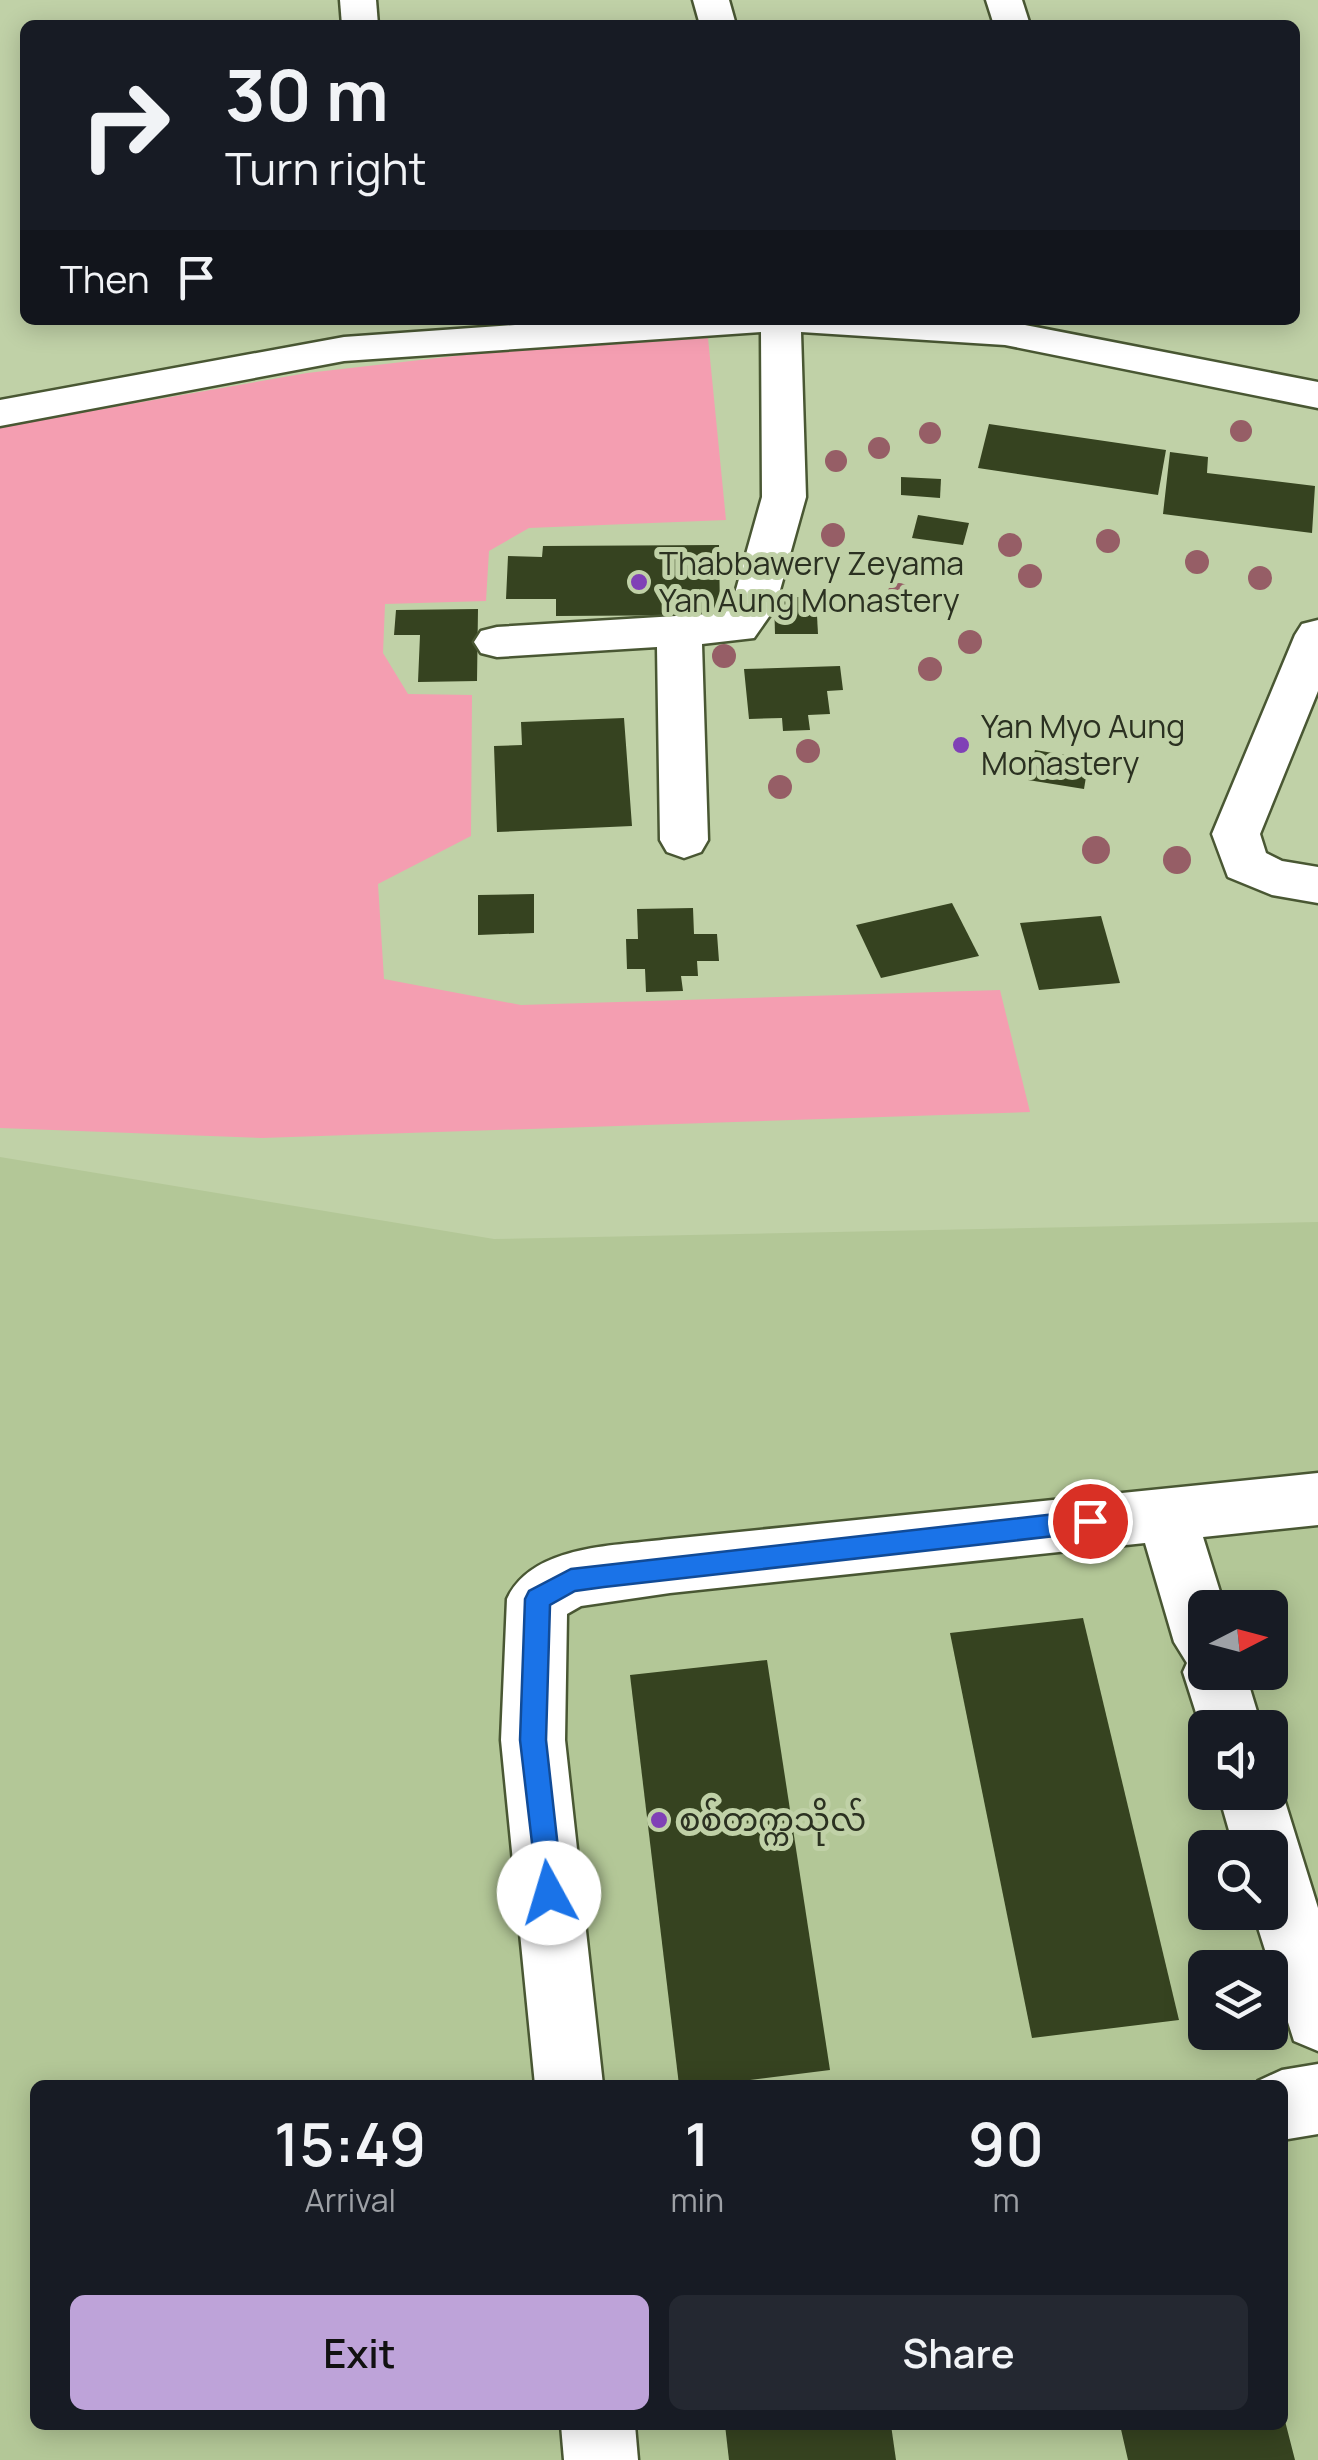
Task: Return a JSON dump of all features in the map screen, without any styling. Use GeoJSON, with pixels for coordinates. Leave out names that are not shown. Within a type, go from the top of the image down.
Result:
{"type":"FeatureCollection","features":[{"type":"Feature","properties":{"kind":"street"},"geometry":{"type":"LineString","coordinates":[[0,413],[346,334],[480,336],[673,325]]}},
{"type":"Feature","properties":{"kind":"street"},"geometry":{"type":"LineString","coordinates":[[497,642],[738,628],[753,608],[784,497],[782,325]]}},
{"type":"Feature","properties":{"kind":"street"},"geometry":{"type":"LineString","coordinates":[[883,325],[1117,339],[1318,395]]}},
{"type":"Feature","properties":{"kind":"street"},"geometry":{"type":"LineString","coordinates":[[679,631],[684,840]]}},
{"type":"Feature","properties":{"kind":"street"},"geometry":{"type":"LineString","coordinates":[[1318,635],[1236,834],[1244,864],[1272,878],[1318,885]]}},
{"type":"Feature","properties":{"kind":"street"},"geometry":{"type":"LineString","coordinates":[[568,2080],[533,1740],[538,1599],[571,1580],[654,1568],[1318,1499]]}},
{"type":"Feature","properties":{"kind":"street"},"geometry":{"type":"LineString","coordinates":[[1166,1513],[1189,1590]]}},
{"type":"Feature","properties":{"kind":"street"},"geometry":{"type":"LineString","coordinates":[[1288,1918],[1318,2017]]}},
{"type":"Feature","properties":{"kind":"street"},"geometry":{"type":"LineString","coordinates":[[1288,2103],[1318,2099]]}},
{"type":"Feature","properties":{"kind":"street"},"geometry":{"type":"LineString","coordinates":[[598,2430],[600,2460]]}},
{"type":"Feature","properties":{"kind":"shaded area"},"geometry":{"type":"Polygon","coordinates":[[[708,338],[726,520],[529,528],[489,551],[486,601],[385,604],[383,653],[408,694],[472,695],[471,836],[378,884],[384,979],[521,1005],[1000,990],[1030,1112],[262,1138],[0,1128],[0,427],[307,373],[481,353],[708,338]]]}},
{"type":"Feature","properties":{"kind":"shaded area","name":"စစ်‌တက္ကသိုလ်"},"geometry":{"type":"Polygon","coordinates":[[[0,1157],[494,1239],[1318,1222],[1318,2460],[0,2460],[0,1157]]]}},
{"type":"Feature","properties":{"kind":"building"},"geometry":{"type":"Polygon","coordinates":[[[989,424],[1166,450],[1158,495],[978,468],[989,424]]]}},
{"type":"Feature","properties":{"kind":"building"},"geometry":{"type":"Polygon","coordinates":[[[1170,452],[1208,457],[1207,473],[1315,486],[1312,533],[1163,514],[1170,452]]]}},
{"type":"Feature","properties":{"kind":"building"},"geometry":{"type":"Polygon","coordinates":[[[901,477],[941,479],[940,498],[901,495],[901,477]]]}},
{"type":"Feature","properties":{"kind":"building"},"geometry":{"type":"Polygon","coordinates":[[[918,515],[969,523],[963,545],[912,538],[918,515]]]}},
{"type":"Feature","properties":{"kind":"building"},"geometry":{"type":"Polygon","coordinates":[[[719,545],[720,615],[556,616],[556,599],[506,599],[508,556],[542,557],[543,546],[719,545]]]}},
{"type":"Feature","properties":{"kind":"building"},"geometry":{"type":"Polygon","coordinates":[[[774,597],[816,597],[818,634],[775,634],[774,597]]]}},
{"type":"Feature","properties":{"kind":"building"},"geometry":{"type":"Polygon","coordinates":[[[478,609],[477,681],[418,682],[420,635],[394,635],[396,610],[478,609]]]}},
{"type":"Feature","properties":{"kind":"building"},"geometry":{"type":"Polygon","coordinates":[[[840,666],[843,690],[827,691],[830,714],[808,715],[810,730],[783,731],[782,718],[749,719],[744,669],[840,666]]]}},
{"type":"Feature","properties":{"kind":"building"},"geometry":{"type":"Polygon","coordinates":[[[624,718],[632,826],[497,832],[494,746],[522,745],[521,722],[624,718]]]}},
{"type":"Feature","properties":{"kind":"building"},"geometry":{"type":"Polygon","coordinates":[[[1035,750],[1089,759],[1084,789],[1028,780],[1035,750]]]}},
{"type":"Feature","properties":{"kind":"building"},"geometry":{"type":"Polygon","coordinates":[[[534,894],[534,933],[478,935],[478,895],[534,894]]]}},
{"type":"Feature","properties":{"kind":"building"},"geometry":{"type":"Polygon","coordinates":[[[952,903],[979,956],[881,978],[856,925],[952,903]]]}},
{"type":"Feature","properties":{"kind":"building"},"geometry":{"type":"Polygon","coordinates":[[[693,908],[694,934],[717,934],[719,961],[697,961],[698,976],[681,976],[683,991],[646,992],[645,969],[627,969],[626,939],[638,939],[637,909],[693,908]]]}},
{"type":"Feature","properties":{"kind":"building"},"geometry":{"type":"Polygon","coordinates":[[[1101,916],[1120,983],[1039,990],[1020,923],[1101,916]]]}},
{"type":"Feature","properties":{"kind":"building"},"geometry":{"type":"Polygon","coordinates":[[[1083,1618],[1179,2020],[1032,2038],[950,1633],[1083,1618]]]}},
{"type":"Feature","properties":{"kind":"building"},"geometry":{"type":"Polygon","coordinates":[[[767,1660],[830,2070],[750,2080],[678,2080],[630,1675],[767,1660]]]}},
{"type":"Feature","properties":{"kind":"building"},"geometry":{"type":"Polygon","coordinates":[[[726,2430],[892,2430],[896,2460],[729,2460],[726,2430]]]}},
{"type":"Feature","properties":{"kind":"building"},"geometry":{"type":"Polygon","coordinates":[[[1121,2430],[1287,2430],[1295,2460],[1128,2460],[1121,2430]]]}},
{"type":"Feature","properties":{"kind":"place","name":"Thabbawery Zeyama Yan Aung Monastery"},"geometry":{"type":"Point","coordinates":[639,582]}},
{"type":"Feature","properties":{"kind":"place","name":"Yan Myo Aung Monastery"},"geometry":{"type":"Point","coordinates":[961,745]}},
{"type":"Feature","properties":{"kind":"place","name":"စစ်‌တက္ကသိုလ်"},"geometry":{"type":"Point","coordinates":[659,1820]}},
{"type":"Feature","properties":{"kind":"route"},"geometry":{"type":"LineString","coordinates":[[549,1893],[533,1740],[538,1599],[571,1580],[670,1566],[1090,1521]]}}]}
